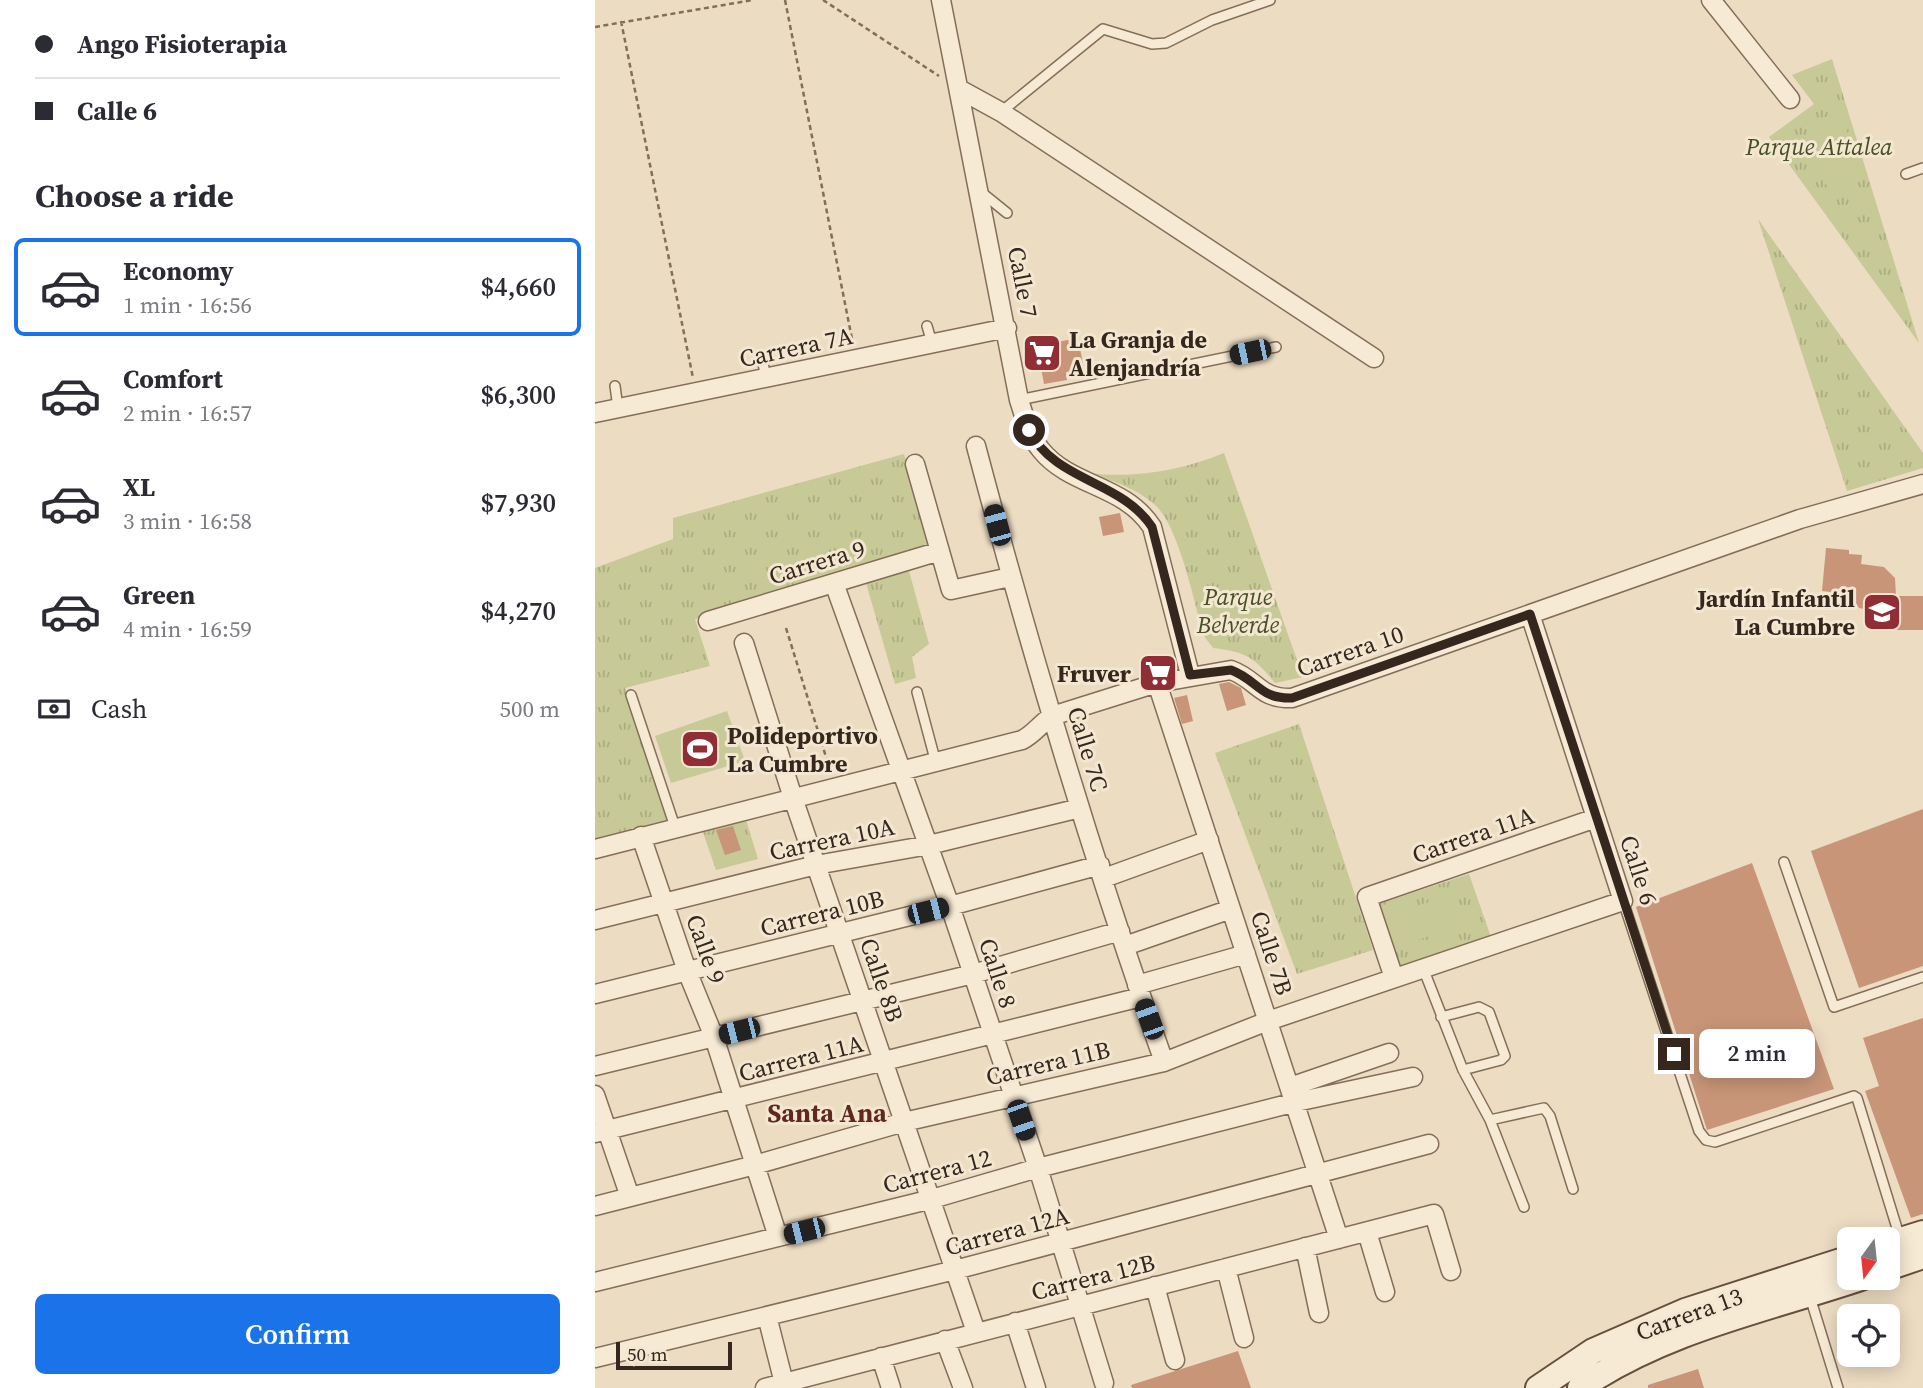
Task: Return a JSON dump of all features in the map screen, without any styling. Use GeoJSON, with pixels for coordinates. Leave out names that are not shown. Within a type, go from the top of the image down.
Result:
{"type":"FeatureCollection","features":[{"type":"Feature","properties":{"kind":"street","name":"Calle 7"},"geometry":{"type":"LineString","coordinates":[[941,0],[1020,401],[1029,430],[1043,453],[1069,471],[1122,496],[1144,514],[1152,527],[1190,675]]}},
{"type":"Feature","properties":{"kind":"street"},"geometry":{"type":"LineString","coordinates":[[1711,0],[1790,99]]}},
{"type":"Feature","properties":{"kind":"street"},"geometry":{"type":"LineString","coordinates":[[959,89],[1001,112],[1374,358]]}},
{"type":"Feature","properties":{"kind":"street","name":"Carrera 7A"},"geometry":{"type":"LineString","coordinates":[[595,413],[856,360],[930,334],[1007,328]]}},
{"type":"Feature","properties":{"kind":"street","name":"Calle 7C"},"geometry":{"type":"LineString","coordinates":[[976,446],[1010,577],[1080,808],[1164,1062]]}},
{"type":"Feature","properties":{"kind":"street"},"geometry":{"type":"LineString","coordinates":[[915,464],[951,590],[1010,577]]}},
{"type":"Feature","properties":{"kind":"street","name":"Carrera 10"},"geometry":{"type":"LineString","coordinates":[[595,849],[1021,740],[1034,734],[1040,724],[1052,716],[1190,675],[1231,670],[1263,693],[1276,698],[1292,698],[1800,519],[1923,484]]}},
{"type":"Feature","properties":{"kind":"street","name":"Carrera 9"},"geometry":{"type":"LineString","coordinates":[[708,621],[940,551]]}},
{"type":"Feature","properties":{"kind":"street","name":"Calle 8"},"geometry":{"type":"LineString","coordinates":[[834,583],[950,906],[1038,1168],[1104,1383]]}},
{"type":"Feature","properties":{"kind":"street","name":"Calle 6"},"geometry":{"type":"LineString","coordinates":[[1530,614],[1623,901]]}},
{"type":"Feature","properties":{"kind":"street","name":"Calle 8B"},"geometry":{"type":"LineString","coordinates":[[744,643],[793,798],[976,1332]]}},
{"type":"Feature","properties":{"kind":"street","name":"Calle 7B"},"geometry":{"type":"LineString","coordinates":[[1157,683],[1339,1239]]}},
{"type":"Feature","properties":{"kind":"street","name":"Carrera 10A"},"geometry":{"type":"LineString","coordinates":[[595,920],[816,865],[929,845],[1080,808]]}},
{"type":"Feature","properties":{"kind":"street","name":"Carrera 11A"},"geometry":{"type":"LineString","coordinates":[[1394,978],[1367,897],[1596,818]]}},
{"type":"Feature","properties":{"kind":"street","name":"Calle 9"},"geometry":{"type":"LineString","coordinates":[[641,836],[687,971],[714,1037],[778,1237]]}},
{"type":"Feature","properties":{"kind":"street","name":"Carrera 10B"},"geometry":{"type":"LineString","coordinates":[[595,994],[1102,871],[1209,840]]}},
{"type":"Feature","properties":{"kind":"street","name":"Carrera 11B"},"geometry":{"type":"LineString","coordinates":[[595,1206],[755,1165],[904,1122],[1164,1062],[1268,1021],[1623,901]]}},
{"type":"Feature","properties":{"kind":"street"},"geometry":{"type":"LineString","coordinates":[[595,1066],[1122,939],[1231,909]]}},
{"type":"Feature","properties":{"kind":"street","name":"Carrera 11A"},"geometry":{"type":"LineString","coordinates":[[601,1132],[993,1036],[1139,991],[1246,954]]}},
{"type":"Feature","properties":{"kind":"street","name":"Carrera 12"},"geometry":{"type":"LineString","coordinates":[[595,1282],[932,1199],[1293,1094],[1389,1053]]}},
{"type":"Feature","properties":{"kind":"street","name":"Carrera 12"},"geometry":{"type":"LineString","coordinates":[[1293,1094],[1413,1077]]}},
{"type":"Feature","properties":{"kind":"street"},"geometry":{"type":"LineString","coordinates":[[595,1095],[601,1132],[630,1197]]}},
{"type":"Feature","properties":{"kind":"street","name":"Carrera 12A"},"geometry":{"type":"LineString","coordinates":[[595,1358],[955,1270],[1429,1144]]}},
{"type":"Feature","properties":{"kind":"street","name":"Carrera 12B"},"geometry":{"type":"LineString","coordinates":[[765,1388],[784,1383],[818,1382],[881,1357],[1434,1214],[1451,1271]]}},
{"type":"Feature","properties":{"kind":"street"},"geometry":{"type":"LineString","coordinates":[[1367,1232],[1385,1292]]}},
{"type":"Feature","properties":{"kind":"street"},"geometry":{"type":"LineString","coordinates":[[1305,1247],[1319,1313]]}},
{"type":"Feature","properties":{"kind":"street"},"geometry":{"type":"LineString","coordinates":[[1901,1264],[1923,1256]]}},
{"type":"Feature","properties":{"kind":"street","name":"Carrera 13"},"geometry":{"type":"LineString","coordinates":[[1538,1388],[1593,1351],[1685,1311],[1837,1262]]}},
{"type":"Feature","properties":{"kind":"street"},"geometry":{"type":"LineString","coordinates":[[1226,1268],[1244,1338]]}},
{"type":"Feature","properties":{"kind":"street"},"geometry":{"type":"LineString","coordinates":[[1155,1286],[1175,1360]]}},
{"type":"Feature","properties":{"kind":"street","name":"Carrera 13"},"geometry":{"type":"LineString","coordinates":[[1580,1388],[1607,1369],[1651,1347],[1837,1286]]}},
{"type":"Feature","properties":{"kind":"street"},"geometry":{"type":"LineString","coordinates":[[767,1315],[784,1383]]}},
{"type":"Feature","properties":{"kind":"street"},"geometry":{"type":"LineString","coordinates":[[1016,1322],[1036,1388]]}},
{"type":"Feature","properties":{"kind":"street"},"geometry":{"type":"LineString","coordinates":[[946,1340],[963,1388]]}},
{"type":"Feature","properties":{"kind":"street"},"geometry":{"type":"LineString","coordinates":[[881,1357],[891,1388]]}},
{"type":"Feature","properties":{"kind":"lane"},"geometry":{"type":"LineString","coordinates":[[1001,112],[1103,29],[1152,44],[1166,43],[1212,20],[1270,0]]}},
{"type":"Feature","properties":{"kind":"lane"},"geometry":{"type":"LineString","coordinates":[[1906,174],[1923,168]]}},
{"type":"Feature","properties":{"kind":"lane"},"geometry":{"type":"LineString","coordinates":[[980,191],[1007,213]]}},
{"type":"Feature","properties":{"kind":"lane"},"geometry":{"type":"LineString","coordinates":[[1020,401],[1276,347]]}},
{"type":"Feature","properties":{"kind":"lane"},"geometry":{"type":"LineString","coordinates":[[762,358],[766,378]]}},
{"type":"Feature","properties":{"kind":"lane"},"geometry":{"type":"LineString","coordinates":[[615,386],[618,408]]}},
{"type":"Feature","properties":{"kind":"lane"},"geometry":{"type":"LineString","coordinates":[[917,692],[936,763]]}},
{"type":"Feature","properties":{"kind":"lane"},"geometry":{"type":"LineString","coordinates":[[631,695],[675,827]]}},
{"type":"Feature","properties":{"kind":"lane"},"geometry":{"type":"LineString","coordinates":[[1784,862],[1834,1007],[1923,977]]}},
{"type":"Feature","properties":{"kind":"lane","name":"Calle 6"},"geometry":{"type":"LineString","coordinates":[[1623,901],[1699,1131],[1706,1140],[1715,1142],[1854,1096],[1857,1098],[1904,1239]]}},
{"type":"Feature","properties":{"kind":"lane"},"geometry":{"type":"LineString","coordinates":[[1423,968],[1463,1070],[1490,1120],[1524,1207]]}},
{"type":"Feature","properties":{"kind":"lane"},"geometry":{"type":"LineString","coordinates":[[1441,1017],[1479,1007],[1489,1012],[1505,1056],[1501,1060],[1463,1070]]}},
{"type":"Feature","properties":{"kind":"lane"},"geometry":{"type":"LineString","coordinates":[[1490,1120],[1543,1108],[1549,1116],[1573,1189]]}},
{"type":"Feature","properties":{"kind":"lane"},"geometry":{"type":"LineString","coordinates":[[1810,1295],[1838,1388]]}},
{"type":"Feature","properties":{"kind":"path"},"geometry":{"type":"LineString","coordinates":[[595,27],[753,0]]}},
{"type":"Feature","properties":{"kind":"path"},"geometry":{"type":"LineString","coordinates":[[785,0],[856,360]]}},
{"type":"Feature","properties":{"kind":"path"},"geometry":{"type":"LineString","coordinates":[[823,0],[959,89]]}},
{"type":"Feature","properties":{"kind":"path"},"geometry":{"type":"LineString","coordinates":[[621,21],[697,392]]}},
{"type":"Feature","properties":{"kind":"path"},"geometry":{"type":"LineString","coordinates":[[786,628],[835,786]]}},
{"type":"Feature","properties":{"kind":"green space","name":"Parque Attalea"},"geometry":{"type":"Polygon","coordinates":[[[1832,59],[1919,343],[1769,137],[1814,104],[1792,75],[1832,59]]]}},
{"type":"Feature","properties":{"kind":"green space"},"geometry":{"type":"Polygon","coordinates":[[[1841,112],[1861,174],[1826,185],[1807,123],[1841,112]]]}},
{"type":"Feature","properties":{"kind":"green space"},"geometry":{"type":"Polygon","coordinates":[[[1758,219],[1923,453],[1923,468],[1847,491],[1758,219]]]}},
{"type":"Feature","properties":{"kind":"green space","name":"Parque Belverde"},"geometry":{"type":"Polygon","coordinates":[[[1224,453],[1303,677],[1275,683],[1249,657],[1213,648],[1204,636],[1178,546],[1163,514],[1154,504],[1123,485],[1089,473],[1123,475],[1158,472],[1224,453]]]}},
{"type":"Feature","properties":{"kind":"green space"},"geometry":{"type":"Polygon","coordinates":[[[904,454],[935,560],[909,571],[929,644],[912,657],[916,678],[895,684],[862,569],[695,619],[710,666],[625,688],[672,821],[595,842],[595,568],[673,539],[673,518],[904,454]]]}},
{"type":"Feature","properties":{"kind":"green space","name":"Polideportivo La Cumbre"},"geometry":{"type":"Polygon","coordinates":[[[727,711],[745,761],[671,783],[655,736],[727,711]]]}},
{"type":"Feature","properties":{"kind":"green space"},"geometry":{"type":"Polygon","coordinates":[[[1299,724],[1373,950],[1297,974],[1215,753],[1299,724]]]}},
{"type":"Feature","properties":{"kind":"green space"},"geometry":{"type":"Polygon","coordinates":[[[743,810],[758,859],[716,870],[699,821],[743,810]]]}},
{"type":"Feature","properties":{"kind":"green space"},"geometry":{"type":"Polygon","coordinates":[[[1469,874],[1492,940],[1401,970],[1379,904],[1469,874]]]}},
{"type":"Feature","properties":{"kind":"green space"},"geometry":{"type":"Polygon","coordinates":[[[1448,896],[1458,927],[1404,944],[1394,913],[1448,896]]]}},
{"type":"Feature","properties":{"kind":"building"},"geometry":{"type":"Polygon","coordinates":[[[1078,338],[1084,369],[1066,372],[1067,380],[1044,384],[1037,346],[1078,338]]]}},
{"type":"Feature","properties":{"kind":"building"},"geometry":{"type":"Polygon","coordinates":[[[1120,513],[1124,532],[1103,536],[1099,517],[1120,513]]]}},
{"type":"Feature","properties":{"kind":"building"},"geometry":{"type":"Polygon","coordinates":[[[1826,548],[1849,550],[1849,554],[1862,555],[1861,564],[1884,567],[1895,578],[1896,596],[1923,596],[1923,630],[1885,630],[1885,613],[1859,608],[1848,594],[1822,591],[1826,548]]]}},
{"type":"Feature","properties":{"kind":"building"},"geometry":{"type":"Polygon","coordinates":[[[1229,682],[1241,688],[1246,705],[1227,711],[1219,684],[1229,682]]]}},
{"type":"Feature","properties":{"kind":"building"},"geometry":{"type":"Polygon","coordinates":[[[1187,695],[1193,721],[1182,724],[1174,698],[1187,695]]]}},
{"type":"Feature","properties":{"kind":"building"},"geometry":{"type":"Polygon","coordinates":[[[1923,809],[1923,966],[1859,988],[1811,851],[1923,809]]]}},
{"type":"Feature","properties":{"kind":"building"},"geometry":{"type":"Polygon","coordinates":[[[733,826],[741,850],[725,855],[716,830],[733,826]]]}},
{"type":"Feature","properties":{"kind":"building"},"geometry":{"type":"Polygon","coordinates":[[[1752,863],[1834,1089],[1707,1130],[1636,907],[1752,863]]]}},
{"type":"Feature","properties":{"kind":"building"},"geometry":{"type":"Polygon","coordinates":[[[1923,1018],[1923,1214],[1911,1218],[1865,1091],[1879,1086],[1863,1038],[1923,1018]]]}},
{"type":"Feature","properties":{"kind":"building"},"geometry":{"type":"Polygon","coordinates":[[[1238,1351],[1251,1388],[1132,1388],[1131,1385],[1238,1351]]]}},
{"type":"Feature","properties":{"kind":"building"},"geometry":{"type":"Polygon","coordinates":[[[1698,1369],[1704,1388],[1648,1388],[1648,1385],[1698,1369]]]}},
{"type":"Feature","properties":{"kind":"place","name":"La Granja de Alenjandría"},"geometry":{"type":"Point","coordinates":[1042,353]}},
{"type":"Feature","properties":{"kind":"place","name":"Jardín Infantil La Cumbre"},"geometry":{"type":"Point","coordinates":[1882,612]}},
{"type":"Feature","properties":{"kind":"place","name":"Fruver"},"geometry":{"type":"Point","coordinates":[1158,673]}},
{"type":"Feature","properties":{"kind":"place","name":"Polideportivo La Cumbre"},"geometry":{"type":"Point","coordinates":[700,749]}},
{"type":"Feature","properties":{"kind":"district","name":"Santa Ana"},"geometry":{"type":"Point","coordinates":[827,1113]}},
{"type":"Feature","properties":{"kind":"route"},"geometry":{"type":"LineString","coordinates":[[1029,430],[1035,443],[1055,463],[1122,496],[1144,514],[1156,536],[1190,675],[1231,670],[1263,693],[1276,698],[1292,698],[1530,614],[1674,1054]]}}]}
